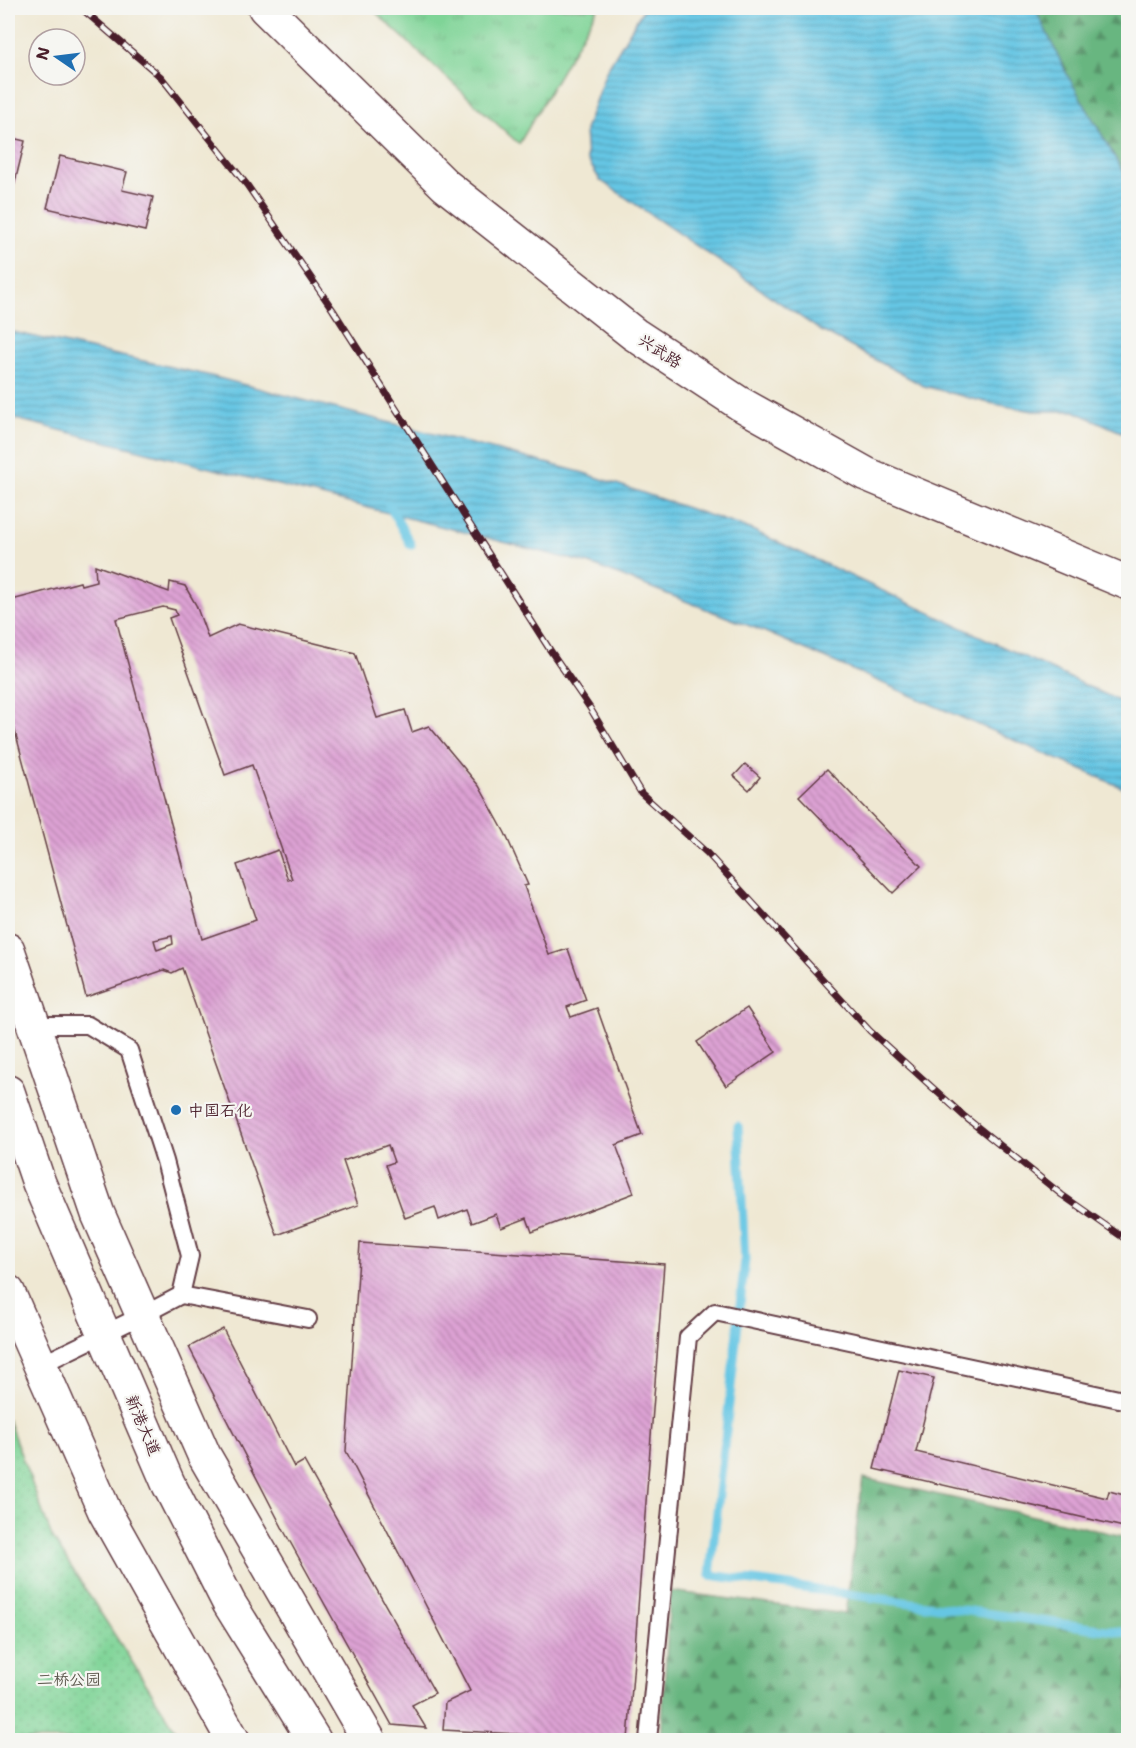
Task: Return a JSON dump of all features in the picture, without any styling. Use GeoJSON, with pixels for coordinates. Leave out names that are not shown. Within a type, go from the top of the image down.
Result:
{"type":"FeatureCollection","features":[{"type":"Feature","properties":{"kind":"street","name":"兴武路"},"geometry":{"type":"LineString","coordinates":[[265,8],[445,185],[634,334],[739,403],[866,474],[1128,584]]}},
{"type":"Feature","properties":{"kind":"street"},"geometry":{"type":"LineString","coordinates":[[8,950],[98,1214],[204,1455],[369,1740]]}},
{"type":"Feature","properties":{"kind":"street","name":"新港大道"},"geometry":{"type":"LineString","coordinates":[[8,1092],[39,1184],[168,1483],[229,1603],[314,1740]]}},
{"type":"Feature","properties":{"kind":"street"},"geometry":{"type":"LineString","coordinates":[[8,1292],[105,1512],[233,1740]]}},
{"type":"Feature","properties":{"kind":"lane"},"geometry":{"type":"LineString","coordinates":[[33,1025],[88,1025],[129,1050],[165,1161],[190,1256],[181,1295]]}},
{"type":"Feature","properties":{"kind":"lane"},"geometry":{"type":"LineString","coordinates":[[40,1365],[181,1295],[308,1319]]}},
{"type":"Feature","properties":{"kind":"lane"},"geometry":{"type":"LineString","coordinates":[[648,1740],[688,1337],[715,1312],[1128,1401]]}},
{"type":"Feature","properties":{"kind":"green space"},"geometry":{"type":"Polygon","coordinates":[[[371,8],[598,8],[519,144],[371,8]]]}},
{"type":"Feature","properties":{"kind":"green space"},"geometry":{"type":"Polygon","coordinates":[[[1013,8],[1128,8],[1128,210],[1013,8]]]}},
{"type":"Feature","properties":{"kind":"green space","name":"二桥公园"},"geometry":{"type":"Polygon","coordinates":[[[8,1420],[52,1537],[182,1740],[8,1740],[8,1420]]]}},
{"type":"Feature","properties":{"kind":"green space"},"geometry":{"type":"Polygon","coordinates":[[[863,1478],[1128,1537],[1128,1740],[661,1740],[670,1591],[845,1614],[863,1478]]]}},
{"type":"Feature","properties":{"kind":"water"},"geometry":{"type":"Polygon","coordinates":[[[644,8],[1035,8],[1068,76],[1128,180],[1128,435],[1074,411],[1033,411],[989,403],[924,386],[820,330],[600,180],[587,159],[585,130],[606,71],[644,8]]]}},
{"type":"Feature","properties":{"kind":"water"},"geometry":{"type":"Polygon","coordinates":[[[8,331],[207,375],[584,473],[752,530],[1128,705],[1128,790],[763,631],[590,564],[8,417],[8,331]]]}},
{"type":"Feature","properties":{"kind":"building"},"geometry":{"type":"Polygon","coordinates":[[[8,137],[25,141],[8,211],[8,137]]]}},
{"type":"Feature","properties":{"kind":"building"},"geometry":{"type":"Polygon","coordinates":[[[60,156],[127,172],[122,190],[153,197],[145,231],[47,208],[60,156]]]}},
{"type":"Feature","properties":{"kind":"building"},"geometry":{"type":"Polygon","coordinates":[[[95,565],[169,592],[170,582],[185,586],[196,605],[208,638],[238,624],[355,653],[377,718],[405,710],[412,732],[429,726],[479,786],[505,833],[528,885],[524,886],[549,955],[568,949],[586,1000],[567,1007],[571,1017],[597,1008],[642,1135],[616,1145],[634,1193],[532,1232],[527,1218],[501,1228],[496,1214],[472,1223],[467,1209],[439,1220],[435,1207],[405,1218],[386,1165],[394,1162],[388,1145],[343,1161],[358,1205],[277,1235],[182,968],[172,973],[164,970],[86,997],[8,705],[8,601],[80,582],[81,585],[96,581],[95,565]],[[163,607],[116,619],[202,939],[256,920],[237,865],[278,850],[288,880],[292,879],[252,765],[225,775],[169,618],[177,615],[175,610],[163,607]],[[172,936],[154,940],[157,950],[173,944],[172,936]]]}},
{"type":"Feature","properties":{"kind":"building"},"geometry":{"type":"Polygon","coordinates":[[[745,764],[760,777],[749,790],[734,776],[745,764]]]}},
{"type":"Feature","properties":{"kind":"building"},"geometry":{"type":"Polygon","coordinates":[[[827,769],[921,866],[893,893],[799,796],[827,769]]]}},
{"type":"Feature","properties":{"kind":"building"},"geometry":{"type":"Polygon","coordinates":[[[747,1008],[776,1052],[726,1086],[697,1042],[747,1008]]]}},
{"type":"Feature","properties":{"kind":"building"},"geometry":{"type":"Polygon","coordinates":[[[360,1243],[664,1264],[628,1740],[443,1730],[445,1703],[470,1691],[346,1451],[360,1243]]]}},
{"type":"Feature","properties":{"kind":"building"},"geometry":{"type":"Polygon","coordinates":[[[223,1329],[294,1467],[304,1461],[435,1693],[412,1705],[426,1728],[392,1725],[284,1531],[189,1347],[223,1329]]]}},
{"type":"Feature","properties":{"kind":"building"},"geometry":{"type":"Polygon","coordinates":[[[899,1370],[934,1378],[916,1452],[1107,1498],[1109,1491],[1128,1496],[1128,1528],[874,1469],[899,1370]]]}},
{"type":"Feature","properties":{"kind":"waterway"},"geometry":{"type":"LineString","coordinates":[[389,505],[411,545]]}},
{"type":"Feature","properties":{"kind":"waterway"},"geometry":{"type":"LineString","coordinates":[[738,1126],[745,1260],[710,1575],[1128,1633]]}},
{"type":"Feature","properties":{"kind":"railway"},"geometry":{"type":"LineString","coordinates":[[81,8],[161,77],[247,185],[333,310],[550,650],[590,708],[641,793],[707,853],[870,1031],[965,1117],[1062,1195],[1128,1241]]}},
{"type":"Feature","properties":{"kind":"place","name":"中国石化"},"geometry":{"type":"Point","coordinates":[176,1110]}}]}
